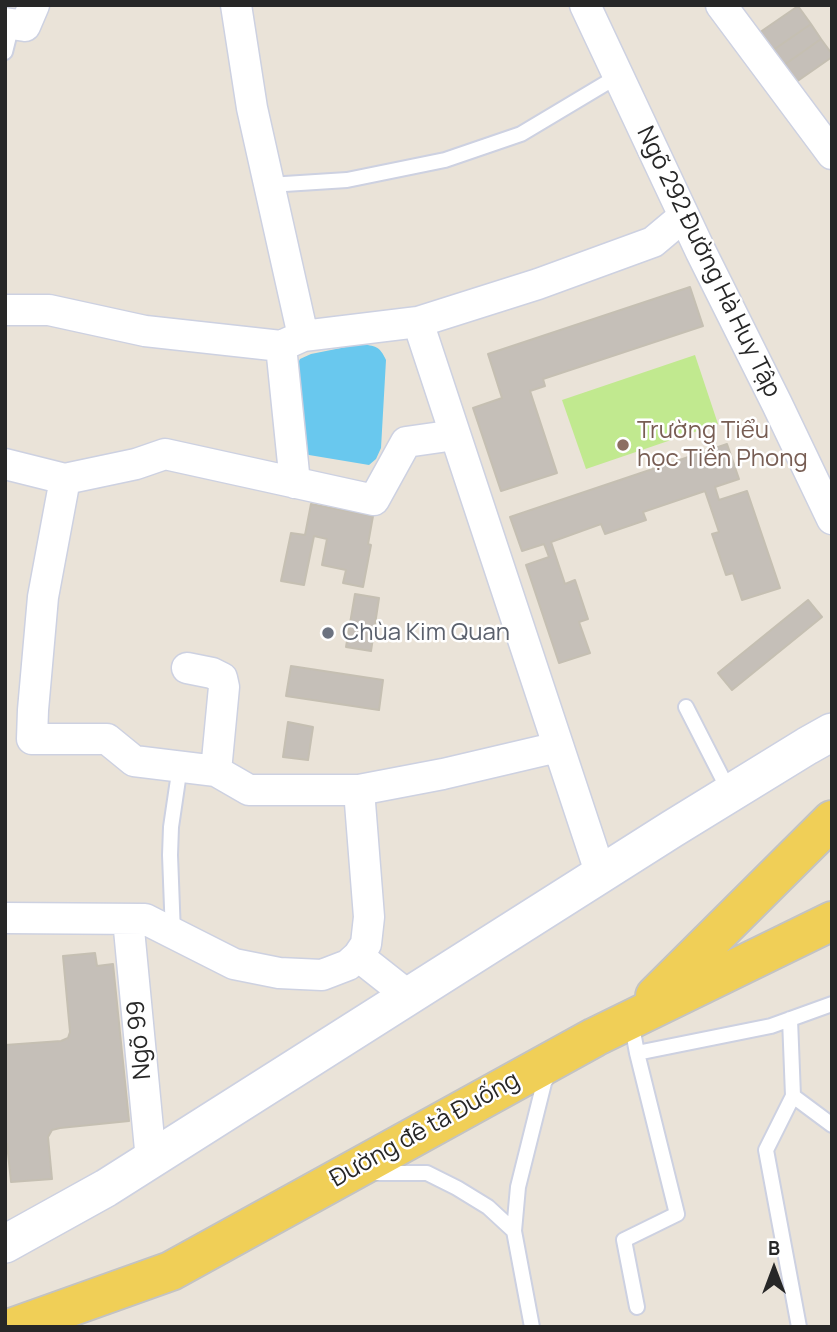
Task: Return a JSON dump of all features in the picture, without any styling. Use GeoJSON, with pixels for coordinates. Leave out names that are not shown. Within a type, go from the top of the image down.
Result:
{"type":"FeatureCollection","features":[{"type":"Feature","properties":{"kind":"main road"},"geometry":{"type":"LineString","coordinates":[[634,1036],[832,820]]}},
{"type":"Feature","properties":{"kind":"main road","name":"Đường đê tả Đuống"},"geometry":{"type":"LineString","coordinates":[[14,1327],[171,1271],[559,1057],[634,1036],[832,921]]}},
{"type":"Feature","properties":{"kind":"street"},"geometry":{"type":"LineString","coordinates":[[236,5],[253,108],[270,186],[292,341],[295,483]]}},
{"type":"Feature","properties":{"kind":"street","name":"Ngõ 292 Đường Hà Huy Tập"},"geometry":{"type":"LineString","coordinates":[[585,5],[684,216],[832,519]]}},
{"type":"Feature","properties":{"kind":"street"},"geometry":{"type":"LineString","coordinates":[[721,5],[832,153]]}},
{"type":"Feature","properties":{"kind":"street"},"geometry":{"type":"LineString","coordinates":[[5,310],[50,310],[145,331],[292,341],[418,322],[538,284],[653,242],[684,216]]}},
{"type":"Feature","properties":{"kind":"street"},"geometry":{"type":"LineString","coordinates":[[418,322],[601,876]]}},
{"type":"Feature","properties":{"kind":"street"},"geometry":{"type":"LineString","coordinates":[[5,464],[65,479],[136,464],[165,454],[374,500],[406,442],[455,435]]}},
{"type":"Feature","properties":{"kind":"street"},"geometry":{"type":"LineString","coordinates":[[65,479],[43,597],[32,739],[107,739],[134,761],[216,771],[249,790],[359,790],[443,774],[558,747]]}},
{"type":"Feature","properties":{"kind":"street"},"geometry":{"type":"LineString","coordinates":[[187,668],[222,678],[224,687],[216,771]]}},
{"type":"Feature","properties":{"kind":"street"},"geometry":{"type":"LineString","coordinates":[[5,1244],[106,1188],[730,793],[832,732]]}},
{"type":"Feature","properties":{"kind":"street"},"geometry":{"type":"LineString","coordinates":[[5,918],[145,919],[234,964],[279,973],[322,975],[348,965],[366,944],[369,917],[359,790]]}},
{"type":"Feature","properties":{"kind":"street","name":"Ngõ 99"},"geometry":{"type":"LineString","coordinates":[[128,919],[151,1160]]}},
{"type":"Feature","properties":{"kind":"street"},"geometry":{"type":"LineString","coordinates":[[358,956],[410,997]]}},
{"type":"Feature","properties":{"kind":"lane"},"geometry":{"type":"LineString","coordinates":[[270,186],[347,180],[445,160],[521,134],[618,76]]}},
{"type":"Feature","properties":{"kind":"lane"},"geometry":{"type":"LineString","coordinates":[[686,707],[730,793]]}},
{"type":"Feature","properties":{"kind":"lane"},"geometry":{"type":"LineString","coordinates":[[173,934],[170,841],[180,766]]}},
{"type":"Feature","properties":{"kind":"lane"},"geometry":{"type":"LineString","coordinates":[[637,1307],[624,1240],[677,1214],[634,1036],[771,1026],[832,1004]]}},
{"type":"Feature","properties":{"kind":"lane"},"geometry":{"type":"LineString","coordinates":[[790,1019],[793,1096],[766,1150],[799,1327]]}},
{"type":"Feature","properties":{"kind":"lane"},"geometry":{"type":"LineString","coordinates":[[532,1327],[514,1231],[518,1187],[544,1083],[559,1057]]}},
{"type":"Feature","properties":{"kind":"lane"},"geometry":{"type":"LineString","coordinates":[[793,1096],[832,1125]]}},
{"type":"Feature","properties":{"kind":"lane"},"geometry":{"type":"LineString","coordinates":[[349,1172],[427,1173],[488,1207],[514,1231]]}},
{"type":"Feature","properties":{"kind":"green space"},"geometry":{"type":"Polygon","coordinates":[[[695,355],[718,424],[586,469],[562,400],[695,355]]]}},
{"type":"Feature","properties":{"kind":"water"},"geometry":{"type":"Polygon","coordinates":[[[361,344],[376,348],[386,360],[381,448],[376,459],[369,465],[303,454],[296,367],[300,359],[311,354],[361,344]]]}},
{"type":"Feature","properties":{"kind":"building"},"geometry":{"type":"Polygon","coordinates":[[[798,6],[811,24],[766,55],[753,37],[798,6]]]}},
{"type":"Feature","properties":{"kind":"building"},"geometry":{"type":"Polygon","coordinates":[[[811,24],[821,39],[777,70],[766,55],[811,24]]]}},
{"type":"Feature","properties":{"kind":"building"},"geometry":{"type":"Polygon","coordinates":[[[821,39],[832,57],[789,87],[777,70],[821,39]]]}},
{"type":"Feature","properties":{"kind":"building"},"geometry":{"type":"Polygon","coordinates":[[[690,287],[703,326],[543,379],[545,386],[530,391],[557,473],[501,491],[473,408],[502,398],[488,354],[690,287]]]}},
{"type":"Feature","properties":{"kind":"building"},"geometry":{"type":"Polygon","coordinates":[[[727,444],[739,479],[715,487],[719,500],[747,491],[780,588],[742,600],[733,573],[726,575],[712,534],[719,532],[705,491],[643,512],[646,520],[605,534],[601,524],[551,542],[565,584],[575,580],[588,619],[579,622],[590,653],[559,663],[526,565],[549,557],[544,544],[522,551],[510,517],[727,444]]]}},
{"type":"Feature","properties":{"kind":"building"},"geometry":{"type":"Polygon","coordinates":[[[311,504],[373,516],[363,587],[343,583],[346,570],[322,565],[327,539],[314,536],[304,585],[281,581],[291,533],[305,535],[311,504]]]}},
{"type":"Feature","properties":{"kind":"building"},"geometry":{"type":"Polygon","coordinates":[[[355,594],[379,598],[371,651],[346,647],[355,594]]]}},
{"type":"Feature","properties":{"kind":"building"},"geometry":{"type":"Polygon","coordinates":[[[808,600],[822,617],[732,690],[718,673],[808,600]]]}},
{"type":"Feature","properties":{"kind":"building"},"geometry":{"type":"Polygon","coordinates":[[[291,666],[383,680],[379,710],[286,696],[291,666]]]}},
{"type":"Feature","properties":{"kind":"building"},"geometry":{"type":"Polygon","coordinates":[[[288,722],[313,727],[308,760],[283,757],[288,722]]]}},
{"type":"Feature","properties":{"kind":"building"},"geometry":{"type":"Polygon","coordinates":[[[95,953],[97,966],[113,964],[129,1121],[52,1130],[48,1137],[52,1179],[11,1182],[5,1143],[5,1045],[61,1041],[68,1038],[70,1032],[63,956],[95,953]]]}},
{"type":"Feature","properties":{"kind":"place","name":"Trường Tiểu học Tiền Phong"},"geometry":{"type":"Point","coordinates":[623,445]}},
{"type":"Feature","properties":{"kind":"place","name":"Chùa Kim Quan"},"geometry":{"type":"Point","coordinates":[328,633]}}]}
